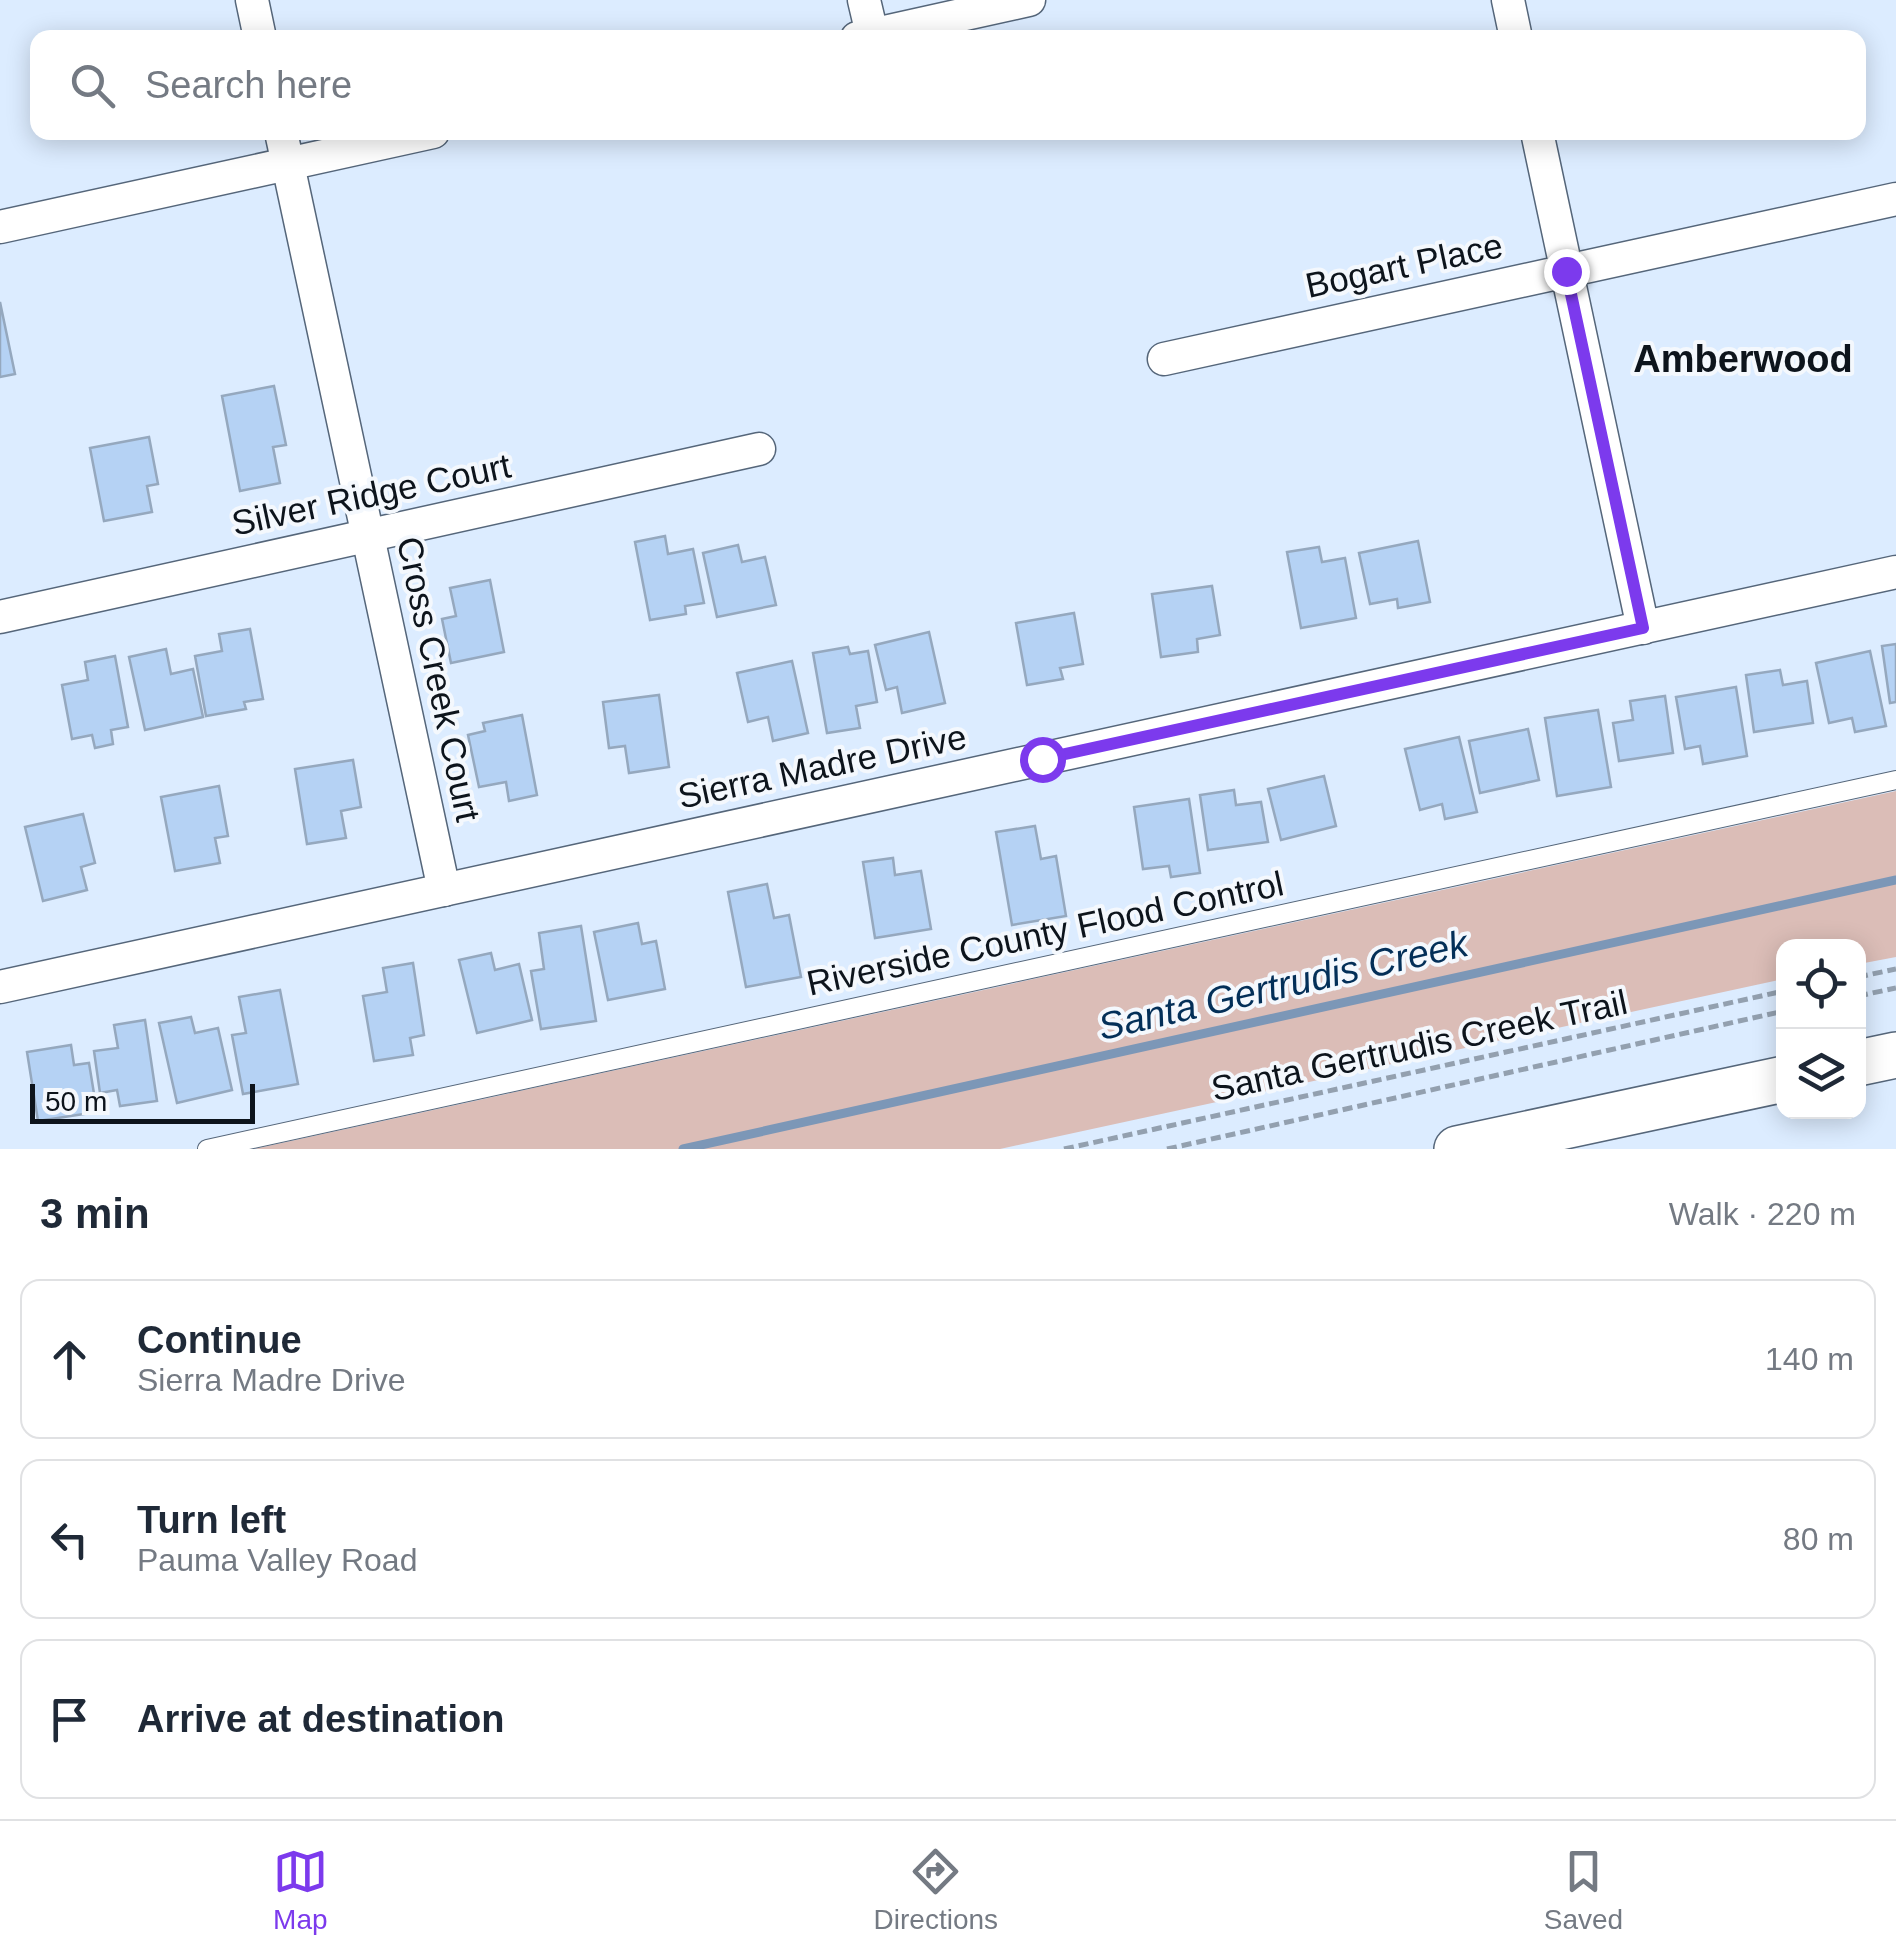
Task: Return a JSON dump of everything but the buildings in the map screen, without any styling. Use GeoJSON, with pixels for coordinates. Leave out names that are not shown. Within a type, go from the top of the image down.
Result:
{"type":"FeatureCollection","features":[{"type":"Feature","properties":{"kind":"main road"},"geometry":{"type":"LineString","coordinates":[[1866,1061],[1896,1055]]}},
{"type":"Feature","properties":{"kind":"main road"},"geometry":{"type":"LineString","coordinates":[[1457,1149],[1776,1081]]}},
{"type":"Feature","properties":{"kind":"street"},"geometry":{"type":"LineString","coordinates":[[252,0],[258,30]]}},
{"type":"Feature","properties":{"kind":"street"},"geometry":{"type":"LineString","coordinates":[[864,0],[864,30]]}},
{"type":"Feature","properties":{"kind":"street"},"geometry":{"type":"LineString","coordinates":[[892,30],[1030,0]]}},
{"type":"Feature","properties":{"kind":"street"},"geometry":{"type":"LineString","coordinates":[[1508,0],[1514,30]]}},
{"type":"Feature","properties":{"kind":"street","name":"Cross Creek Court"},"geometry":{"type":"LineString","coordinates":[[283,140],[444,890]]}},
{"type":"Feature","properties":{"kind":"street"},"geometry":{"type":"LineString","coordinates":[[0,227],[398,140]]}},
{"type":"Feature","properties":{"kind":"street"},"geometry":{"type":"LineString","coordinates":[[1539,140],[1643,628]]}},
{"type":"Feature","properties":{"kind":"street","name":"Bogart Place"},"geometry":{"type":"LineString","coordinates":[[1164,359],[1896,199]]}},
{"type":"Feature","properties":{"kind":"street","name":"Silver Ridge Court"},"geometry":{"type":"LineString","coordinates":[[0,616],[759,449]]}},
{"type":"Feature","properties":{"kind":"street","name":"Sierra Madre Drive"},"geometry":{"type":"LineString","coordinates":[[0,987],[1896,572]]}},
{"type":"Feature","properties":{"kind":"lane","name":"Riverside County Flood Control"},"geometry":{"type":"LineString","coordinates":[[207,1149],[1896,780]]}},
{"type":"Feature","properties":{"kind":"path"},"geometry":{"type":"LineString","coordinates":[[1866,975],[1896,970]]}},
{"type":"Feature","properties":{"kind":"path"},"geometry":{"type":"LineString","coordinates":[[1866,994],[1896,988]]}},
{"type":"Feature","properties":{"kind":"path","name":"Santa Gertrudis Creek Trail"},"geometry":{"type":"LineString","coordinates":[[1064,1149],[1776,992]]}},
{"type":"Feature","properties":{"kind":"path"},"geometry":{"type":"LineString","coordinates":[[1166,1149],[1776,1013]]}},
{"type":"Feature","properties":{"kind":"shaded area"},"geometry":{"type":"Polygon","coordinates":[[[1896,791],[1896,957],[1866,963],[1866,939],[1776,939],[1776,981],[1000,1149],[254,1149],[1896,791]]]}},
{"type":"Feature","properties":{"kind":"waterway","name":"Santa Gertrudis Creek"},"geometry":{"type":"LineString","coordinates":[[683,1149],[1896,880]]}},
{"type":"Feature","properties":{"kind":"district","name":"Amberwood"},"geometry":{"type":"Point","coordinates":[1743,359]}},
{"type":"Feature","properties":{"kind":"route"},"geometry":{"type":"LineString","coordinates":[[1042,759],[1643,628],[1566,271]]}}]}
